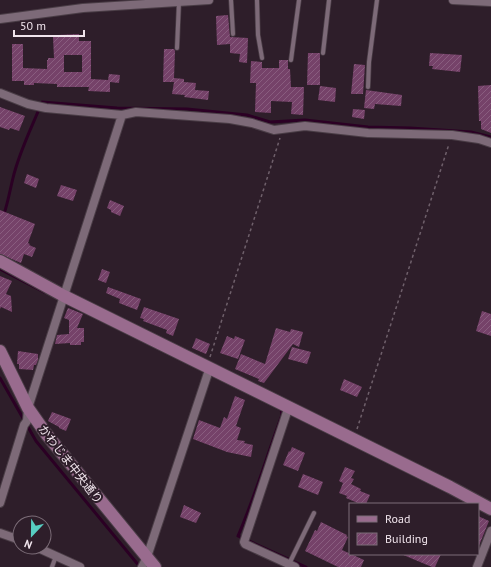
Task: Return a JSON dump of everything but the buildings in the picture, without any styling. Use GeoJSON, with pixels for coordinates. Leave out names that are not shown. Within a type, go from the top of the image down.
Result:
{"type":"FeatureCollection","features":[{"type":"Feature","properties":{"kind":"street"},"geometry":{"type":"LineString","coordinates":[[83,8],[86,0]]}},
{"type":"Feature","properties":{"kind":"street"},"geometry":{"type":"LineString","coordinates":[[0,19],[83,8],[209,0]]}},
{"type":"Feature","properties":{"kind":"street"},"geometry":{"type":"LineString","coordinates":[[453,0],[491,2]]}},
{"type":"Feature","properties":{"kind":"street"},"geometry":{"type":"LineString","coordinates":[[0,93],[28,104],[46,108],[122,115],[136,112],[230,119],[252,123],[274,130],[306,126],[368,133],[452,135],[479,139],[491,143]]}},
{"type":"Feature","properties":{"kind":"street"},"geometry":{"type":"LineString","coordinates":[[0,503],[26,423],[28,408],[122,115]]}},
{"type":"Feature","properties":{"kind":"street"},"geometry":{"type":"LineString","coordinates":[[0,261],[64,296],[289,406],[491,509]]}},
{"type":"Feature","properties":{"kind":"street","name":"かわじま中央通り"},"geometry":{"type":"LineString","coordinates":[[0,351],[28,408],[144,564],[155,567]]}},
{"type":"Feature","properties":{"kind":"street"},"geometry":{"type":"LineString","coordinates":[[144,564],[209,367]]}},
{"type":"Feature","properties":{"kind":"street"},"geometry":{"type":"LineString","coordinates":[[289,406],[244,542],[245,544],[292,566]]}},
{"type":"Feature","properties":{"kind":"street"},"geometry":{"type":"LineString","coordinates":[[477,567],[491,531]]}},
{"type":"Feature","properties":{"kind":"street"},"geometry":{"type":"LineString","coordinates":[[0,532],[12,537]]}},
{"type":"Feature","properties":{"kind":"street"},"geometry":{"type":"LineString","coordinates":[[52,554],[80,567]]}},
{"type":"Feature","properties":{"kind":"lane"},"geometry":{"type":"LineString","coordinates":[[231,0],[233,34]]}},
{"type":"Feature","properties":{"kind":"lane"},"geometry":{"type":"LineString","coordinates":[[258,0],[258,35],[262,58]]}},
{"type":"Feature","properties":{"kind":"lane"},"geometry":{"type":"LineString","coordinates":[[291,60],[299,0]]}},
{"type":"Feature","properties":{"kind":"lane"},"geometry":{"type":"LineString","coordinates":[[323,53],[329,0]]}},
{"type":"Feature","properties":{"kind":"lane"},"geometry":{"type":"LineString","coordinates":[[368,87],[377,0]]}},
{"type":"Feature","properties":{"kind":"lane"},"geometry":{"type":"LineString","coordinates":[[178,48],[179,2]]}},
{"type":"Feature","properties":{"kind":"lane"},"geometry":{"type":"LineString","coordinates":[[292,566],[314,513]]}},
{"type":"Feature","properties":{"kind":"lane"},"geometry":{"type":"LineString","coordinates":[[52,567],[56,556]]}},
{"type":"Feature","properties":{"kind":"path"},"geometry":{"type":"LineString","coordinates":[[209,367],[283,129]]}},
{"type":"Feature","properties":{"kind":"path"},"geometry":{"type":"LineString","coordinates":[[354,439],[452,135]]}},
{"type":"Feature","properties":{"kind":"waterway"},"geometry":{"type":"LineString","coordinates":[[4,214],[19,159],[42,102],[117,108],[187,109],[247,115],[270,122],[305,120],[368,127],[471,132],[491,137]]}},
{"type":"Feature","properties":{"kind":"waterway"},"geometry":{"type":"LineString","coordinates":[[0,269],[44,292]]}},
{"type":"Feature","properties":{"kind":"waterway"},"geometry":{"type":"LineString","coordinates":[[0,378],[36,441],[140,567]]}},
{"type":"Feature","properties":{"kind":"waterway"},"geometry":{"type":"LineString","coordinates":[[279,408],[281,409],[282,415],[238,536],[306,567]]}}]}
